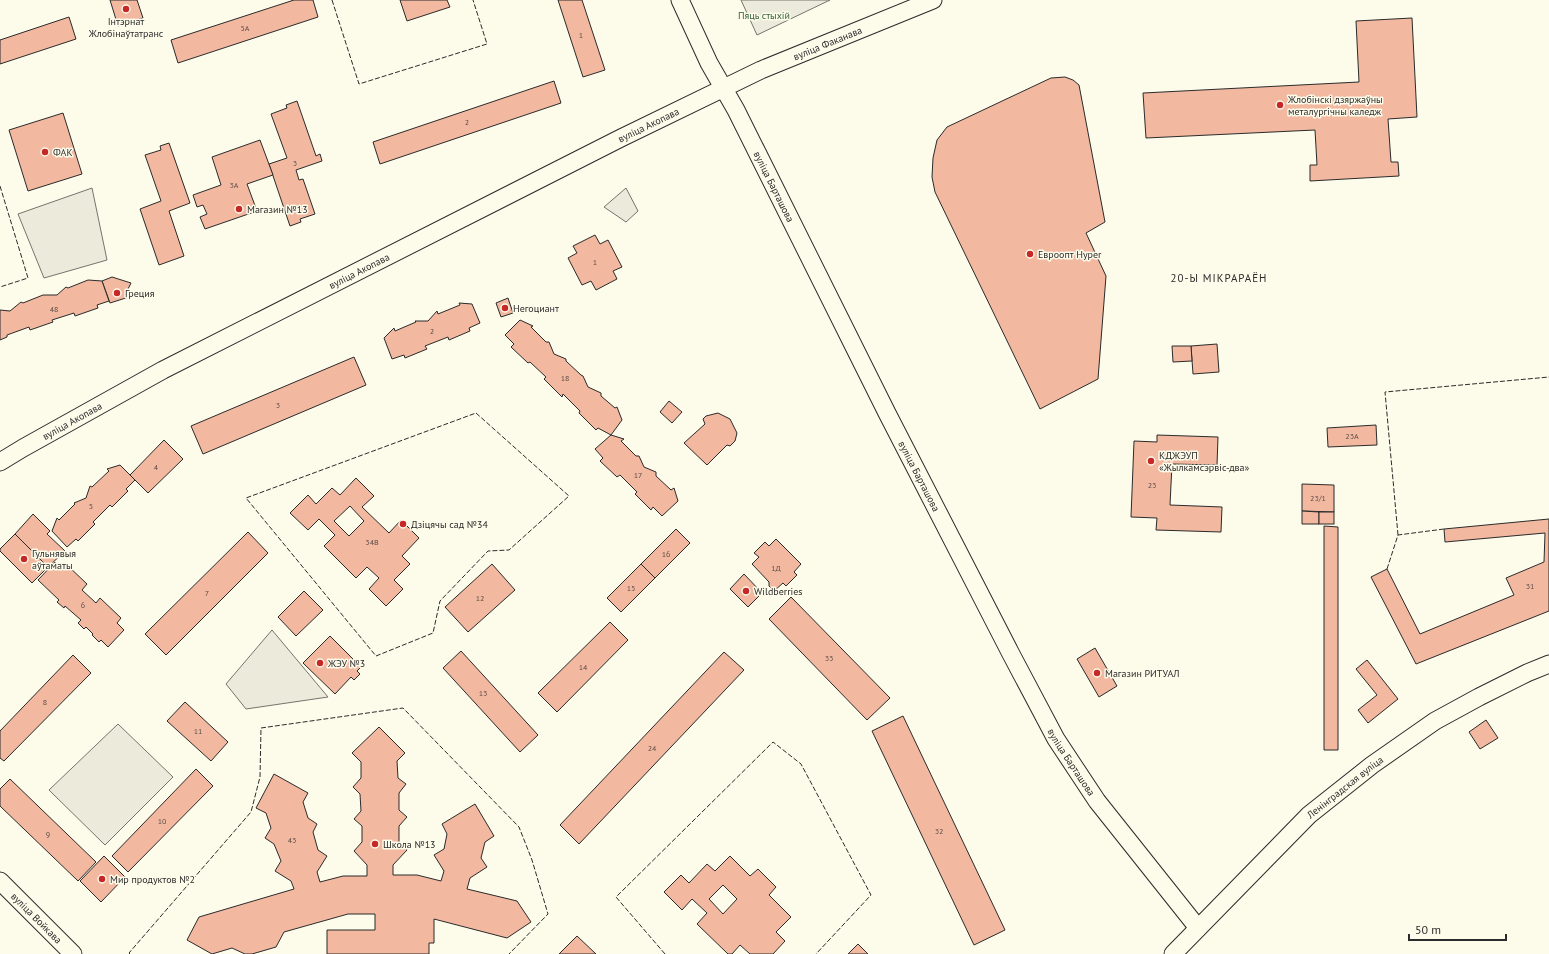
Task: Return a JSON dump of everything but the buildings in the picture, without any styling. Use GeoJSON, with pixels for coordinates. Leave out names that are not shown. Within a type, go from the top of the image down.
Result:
{"type":"FeatureCollection","features":[{"type":"Feature","properties":{"kind":"main road","name":"вуліца Барташова"},"geometry":{"type":"LineString","coordinates":[[680,0],[709,63],[736,110],[887,413],[1010,654],[1056,739],[1097,801],[1198,928]]}},
{"type":"Feature","properties":{"kind":"main road","name":"вуліца Факанава"},"geometry":{"type":"LineString","coordinates":[[724,89],[761,70],[933,0]]}},
{"type":"Feature","properties":{"kind":"main road","name":"вуліца Акопава"},"geometry":{"type":"LineString","coordinates":[[0,462],[163,370],[621,138],[724,89]]}},
{"type":"Feature","properties":{"kind":"main road","name":"Ленінградская вуліца"},"geometry":{"type":"LineString","coordinates":[[1173,954],[1309,815],[1372,765],[1435,721],[1527,673],[1549,664]]}},
{"type":"Feature","properties":{"kind":"main road","name":"вуліца Войкава"},"geometry":{"type":"LineString","coordinates":[[0,881],[73,954]]}},
{"type":"Feature","properties":{"kind":"green space","name":"Пяць стыхій"},"geometry":{"type":"Polygon","coordinates":[[[741,0],[830,0],[757,35],[741,0]]]}},
{"type":"Feature","properties":{"kind":"green space"},"geometry":{"type":"Polygon","coordinates":[[[92,188],[107,260],[44,278],[18,214],[92,188]]]}},
{"type":"Feature","properties":{"kind":"green space"},"geometry":{"type":"Polygon","coordinates":[[[626,188],[638,211],[626,222],[604,207],[626,188]]]}},
{"type":"Feature","properties":{"kind":"green space"},"geometry":{"type":"Polygon","coordinates":[[[272,630],[328,697],[246,709],[226,684],[272,630]]]}},
{"type":"Feature","properties":{"kind":"green space"},"geometry":{"type":"Polygon","coordinates":[[[118,724],[173,777],[105,845],[49,790],[118,724]]]}},
{"type":"Feature","properties":{"kind":"fence"},"geometry":{"type":"LineString","coordinates":[[332,0],[359,84],[487,44],[473,0]]}},
{"type":"Feature","properties":{"kind":"fence"},"geometry":{"type":"LineString","coordinates":[[0,186],[28,278],[0,287]]}},
{"type":"Feature","properties":{"kind":"fence"},"geometry":{"type":"LineString","coordinates":[[1398,535],[1385,392],[1549,377]]}},
{"type":"Feature","properties":{"kind":"fence"},"geometry":{"type":"LineString","coordinates":[[476,413],[569,496],[509,550],[488,551],[440,601],[433,633],[376,656],[246,498],[476,413]]}},
{"type":"Feature","properties":{"kind":"fence"},"geometry":{"type":"LineString","coordinates":[[1387,569],[1398,535],[1444,529]]}},
{"type":"Feature","properties":{"kind":"fence"},"geometry":{"type":"LineString","coordinates":[[130,954],[129,953],[251,812],[260,777],[261,728],[403,708],[519,827],[532,860],[548,914],[509,954]]}},
{"type":"Feature","properties":{"kind":"fence"},"geometry":{"type":"LineString","coordinates":[[665,954],[616,897],[773,742],[801,764],[871,895],[816,954]]}},
{"type":"Feature","properties":{"kind":"place","name":"Інтэрнат Жлобінаўтатранс"},"geometry":{"type":"Point","coordinates":[126,9]}},
{"type":"Feature","properties":{"kind":"place","name":"Жлобінскі дзяржаўны металургічны каледж"},"geometry":{"type":"Point","coordinates":[1280,105]}},
{"type":"Feature","properties":{"kind":"place","name":"ФАК"},"geometry":{"type":"Point","coordinates":[45,152]}},
{"type":"Feature","properties":{"kind":"place","name":"Магазин №13"},"geometry":{"type":"Point","coordinates":[239,209]}},
{"type":"Feature","properties":{"kind":"place","name":"Евроопт Hyper"},"geometry":{"type":"Point","coordinates":[1030,254]}},
{"type":"Feature","properties":{"kind":"place","name":"Греция"},"geometry":{"type":"Point","coordinates":[117,293]}},
{"type":"Feature","properties":{"kind":"place","name":"Негоциант"},"geometry":{"type":"Point","coordinates":[505,308]}},
{"type":"Feature","properties":{"kind":"place","name":"КДЖЭУП «Жылкамсэрвіс-два»"},"geometry":{"type":"Point","coordinates":[1151,461]}},
{"type":"Feature","properties":{"kind":"place","name":"Дзіцячы сад №34"},"geometry":{"type":"Point","coordinates":[403,524]}},
{"type":"Feature","properties":{"kind":"place","name":"Гульнявыя аўтаматы"},"geometry":{"type":"Point","coordinates":[24,559]}},
{"type":"Feature","properties":{"kind":"place","name":"Wildberries"},"geometry":{"type":"Point","coordinates":[746,591]}},
{"type":"Feature","properties":{"kind":"place","name":"ЖЭУ №3"},"geometry":{"type":"Point","coordinates":[320,663]}},
{"type":"Feature","properties":{"kind":"place","name":"Магазин РИТУАЛ"},"geometry":{"type":"Point","coordinates":[1097,673]}},
{"type":"Feature","properties":{"kind":"place","name":"Школа №13"},"geometry":{"type":"Point","coordinates":[375,844]}},
{"type":"Feature","properties":{"kind":"place","name":"Мир продуктов №2"},"geometry":{"type":"Point","coordinates":[102,879]}},
{"type":"Feature","properties":{"kind":"district","name":"20-Ы МІКРАРАЁН"},"geometry":{"type":"Point","coordinates":[1219,278]}}]}
